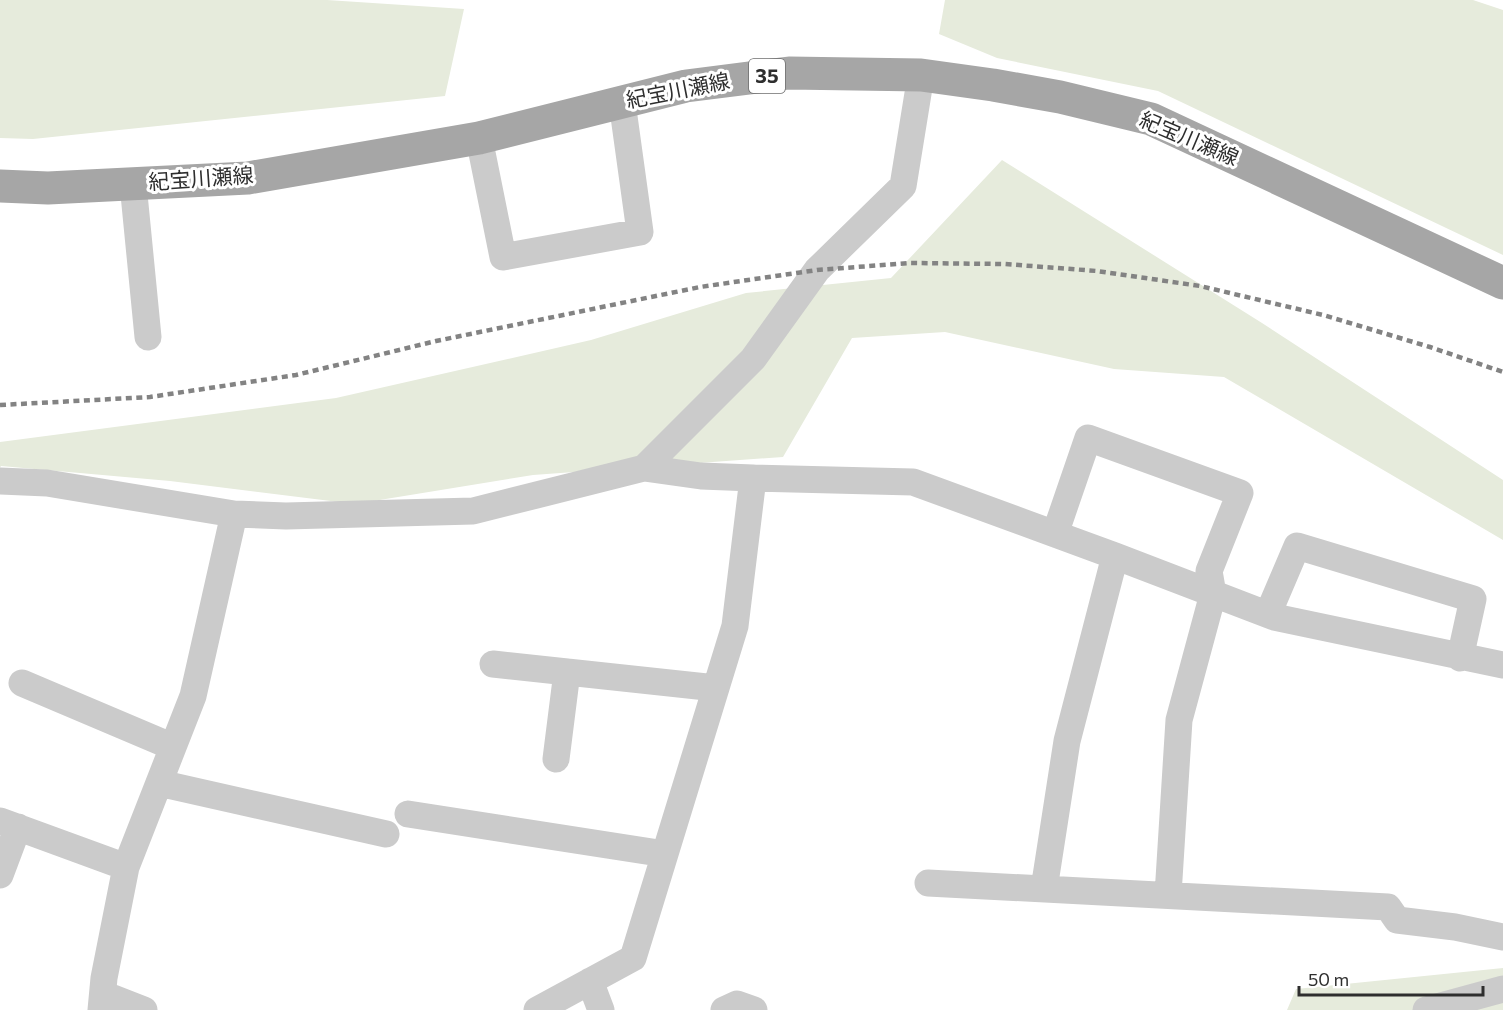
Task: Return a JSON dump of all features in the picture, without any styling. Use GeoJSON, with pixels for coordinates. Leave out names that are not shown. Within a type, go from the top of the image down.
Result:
{"type":"FeatureCollection","features":[{"type":"Feature","properties":{"kind":"main road","name":"紀宝川瀬線"},"geometry":{"type":"LineString","coordinates":[[0,186],[48,188],[248,178],[479,138],[686,86],[789,73],[921,75],[1060,97],[1151,119],[1503,283]]}},
{"type":"Feature","properties":{"kind":"street"},"geometry":{"type":"LineString","coordinates":[[644,468],[753,359],[817,270],[903,186],[921,75]]}},
{"type":"Feature","properties":{"kind":"street"},"geometry":{"type":"LineString","coordinates":[[479,138],[503,257],[640,232],[622,102]]}},
{"type":"Feature","properties":{"kind":"street"},"geometry":{"type":"LineString","coordinates":[[133,184],[148,337]]}},
{"type":"Feature","properties":{"kind":"street"},"geometry":{"type":"LineString","coordinates":[[1055,534],[1088,438],[1240,493],[1209,571],[1213,594],[1179,720],[1168,895]]}},
{"type":"Feature","properties":{"kind":"street"},"geometry":{"type":"LineString","coordinates":[[0,481],[48,483],[234,514],[286,516],[473,511],[644,468],[701,476],[913,482],[1115,555],[1268,614],[1460,658],[1503,665]]}},
{"type":"Feature","properties":{"kind":"street"},"geometry":{"type":"LineString","coordinates":[[537,1010],[633,958],[735,626],[753,478]]}},
{"type":"Feature","properties":{"kind":"street"},"geometry":{"type":"LineString","coordinates":[[144,1010],[102,1002],[126,867],[193,696],[234,514]]}},
{"type":"Feature","properties":{"kind":"street"},"geometry":{"type":"LineString","coordinates":[[1268,614],[1297,546],[1473,599],[1460,658]]}},
{"type":"Feature","properties":{"kind":"street"},"geometry":{"type":"LineString","coordinates":[[1044,889],[1067,741],[1115,555]]}},
{"type":"Feature","properties":{"kind":"street"},"geometry":{"type":"LineString","coordinates":[[494,664],[716,688]]}},
{"type":"Feature","properties":{"kind":"street"},"geometry":{"type":"LineString","coordinates":[[556,759],[567,672]]}},
{"type":"Feature","properties":{"kind":"street"},"geometry":{"type":"LineString","coordinates":[[22,683],[173,747]]}},
{"type":"Feature","properties":{"kind":"street"},"geometry":{"type":"LineString","coordinates":[[159,783],[386,834]]}},
{"type":"Feature","properties":{"kind":"street"},"geometry":{"type":"LineString","coordinates":[[408,814],[665,854]]}},
{"type":"Feature","properties":{"kind":"street"},"geometry":{"type":"LineString","coordinates":[[0,874],[9,824],[126,867]]}},
{"type":"Feature","properties":{"kind":"street"},"geometry":{"type":"LineString","coordinates":[[928,883],[1388,907],[1397,920],[1455,927],[1503,937]]}},
{"type":"Feature","properties":{"kind":"street"},"geometry":{"type":"LineString","coordinates":[[590,981],[601,1010]]}},
{"type":"Feature","properties":{"kind":"street"},"geometry":{"type":"LineString","coordinates":[[1426,1010],[1503,989]]}},
{"type":"Feature","properties":{"kind":"street"},"geometry":{"type":"LineString","coordinates":[[724,1010],[737,1004],[754,1010]]}},
{"type":"Feature","properties":{"kind":"shaded area"},"geometry":{"type":"Polygon","coordinates":[[[0,0],[327,0],[464,9],[445,96],[33,139],[0,138],[0,0]]]}},
{"type":"Feature","properties":{"kind":"shaded area"},"geometry":{"type":"Polygon","coordinates":[[[945,0],[1473,0],[1503,10],[1503,255],[1158,91],[997,58],[939,34],[945,0]]]}},
{"type":"Feature","properties":{"kind":"shaded area"},"geometry":{"type":"Polygon","coordinates":[[[1002,160],[1262,323],[1503,480],[1503,540],[1224,377],[1114,369],[945,332],[852,338],[783,457],[533,475],[355,504],[170,481],[1,466],[0,468],[0,442],[336,398],[591,340],[746,293],[891,278],[1002,160]]]}},
{"type":"Feature","properties":{"kind":"shaded area"},"geometry":{"type":"Polygon","coordinates":[[[1503,968],[1503,1010],[1287,1010],[1296,989],[1503,968]]]}},
{"type":"Feature","properties":{"kind":"railway"},"geometry":{"type":"LineString","coordinates":[[0,405],[150,397],[296,375],[436,341],[700,287],[817,270],[910,263],[1005,264],[1097,271],[1200,286],[1323,315],[1503,372]]}}]}
